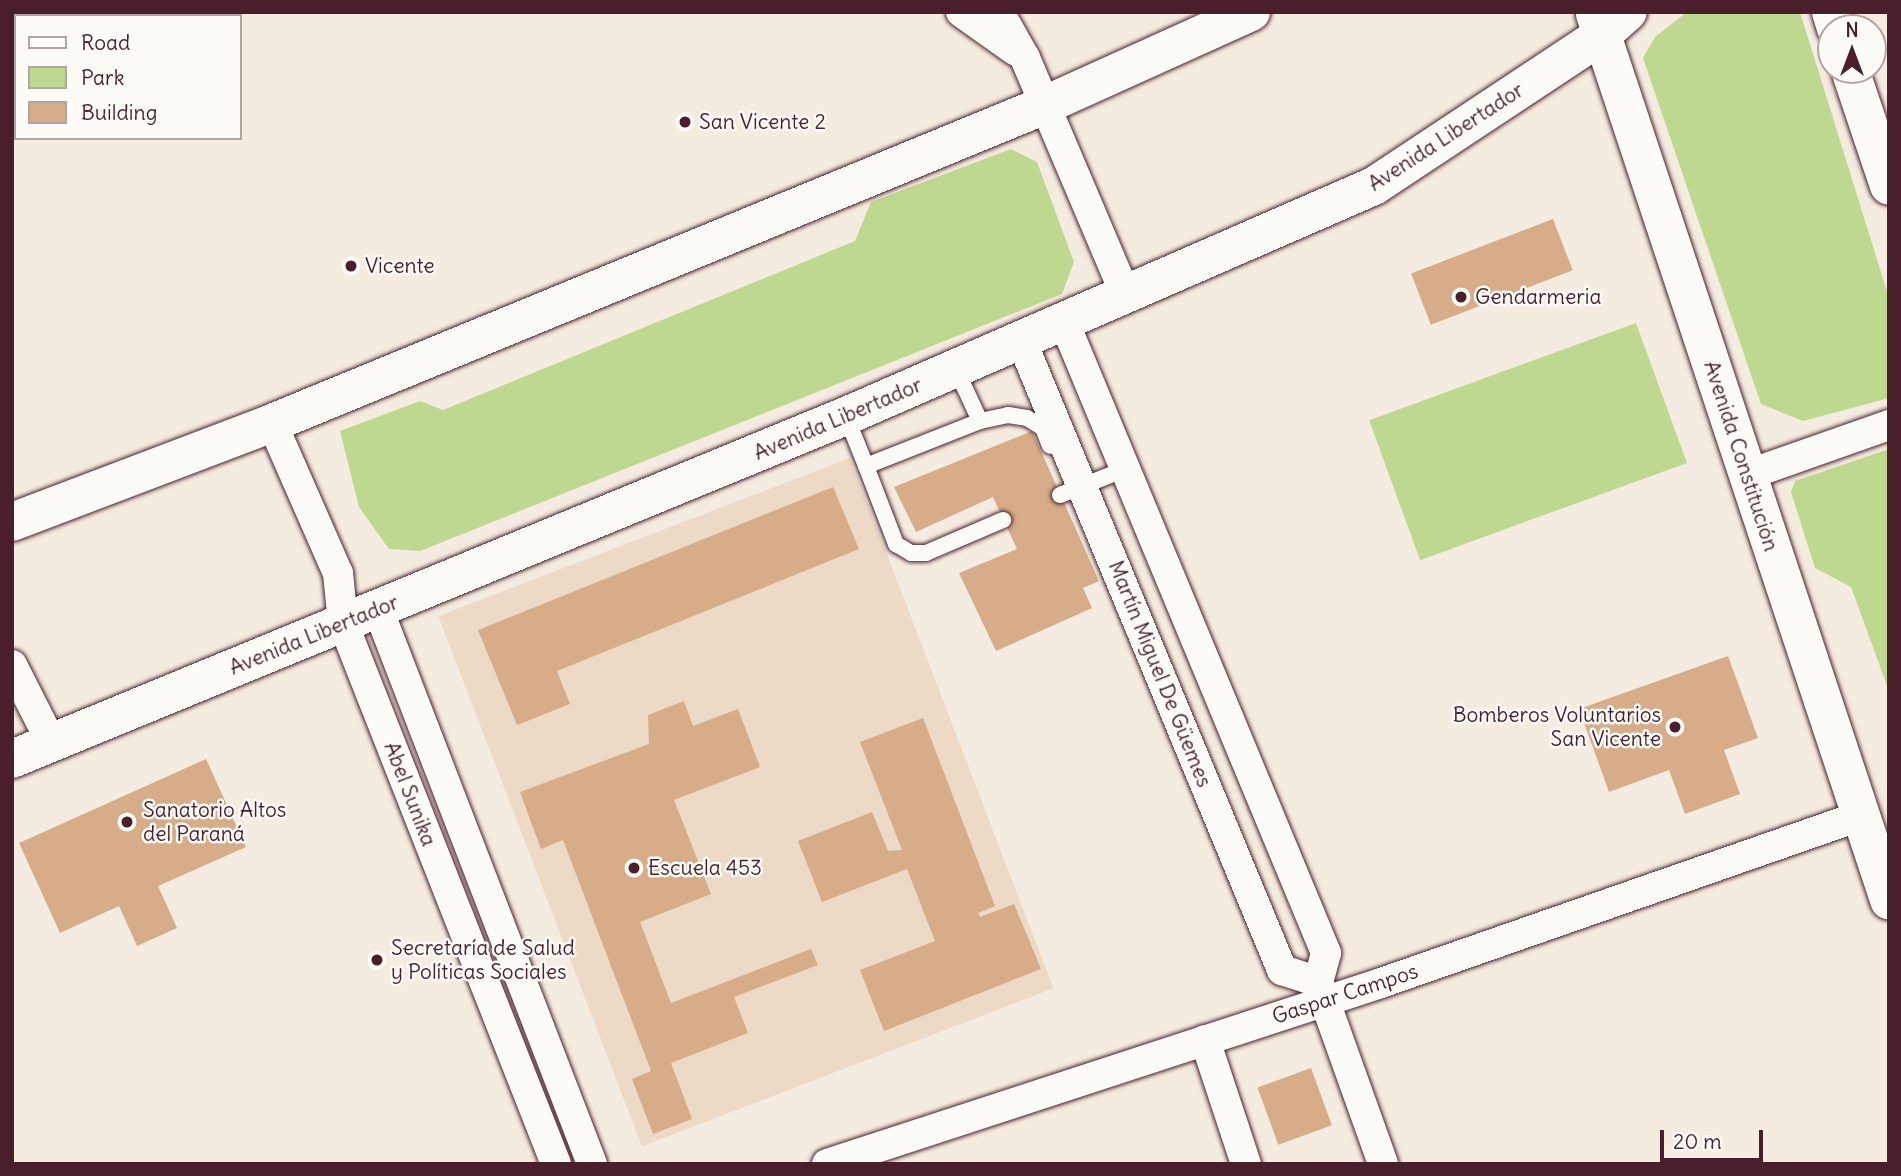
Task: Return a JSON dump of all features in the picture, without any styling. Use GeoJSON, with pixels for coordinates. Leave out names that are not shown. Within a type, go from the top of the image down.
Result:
{"type":"FeatureCollection","features":[{"type":"Feature","properties":{"kind":"main road"},"geometry":{"type":"LineString","coordinates":[[12,522],[272,423],[1045,105],[1251,12]]}},
{"type":"Feature","properties":{"kind":"main road","name":"Avenida Libertador"},"geometry":{"type":"LineString","coordinates":[[12,759],[1065,324],[1374,186],[1608,20]]}},
{"type":"Feature","properties":{"kind":"main road","name":"Avenida Constitución"},"geometry":{"type":"LineString","coordinates":[[1608,20],[1747,475],[1889,900]]}},
{"type":"Feature","properties":{"kind":"main road"},"geometry":{"type":"LineString","coordinates":[[1855,84],[1889,186]]}},
{"type":"Feature","properties":{"kind":"street"},"geometry":{"type":"LineString","coordinates":[[961,12],[1025,58]]}},
{"type":"Feature","properties":{"kind":"street"},"geometry":{"type":"LineString","coordinates":[[999,12],[1025,58],[1126,296]]}},
{"type":"Feature","properties":{"kind":"street"},"geometry":{"type":"LineString","coordinates":[[1065,324],[1128,468],[1326,953],[1322,992],[1383,1164]]}},
{"type":"Feature","properties":{"kind":"street","name":"Martín Miguel De Güemes"},"geometry":{"type":"LineString","coordinates":[[1021,342],[1071,490],[1282,970],[1322,992]]}},
{"type":"Feature","properties":{"kind":"street","name":"Abel Sunika"},"geometry":{"type":"LineString","coordinates":[[272,423],[338,573],[343,623],[556,1164]]}},
{"type":"Feature","properties":{"kind":"street"},"geometry":{"type":"LineString","coordinates":[[1747,475],[1889,425]]}},
{"type":"Feature","properties":{"kind":"street","name":"Abel Sunika"},"geometry":{"type":"LineString","coordinates":[[378,609],[592,1164]]}},
{"type":"Feature","properties":{"kind":"street"},"geometry":{"type":"LineString","coordinates":[[12,665],[52,744]]}},
{"type":"Feature","properties":{"kind":"street","name":"Gaspar Campos"},"geometry":{"type":"LineString","coordinates":[[827,1164],[1205,1040],[1322,992],[1860,817]]}},
{"type":"Feature","properties":{"kind":"street"},"geometry":{"type":"LineString","coordinates":[[1205,1040],[1246,1164]]}},
{"type":"Feature","properties":{"kind":"lane"},"geometry":{"type":"LineString","coordinates":[[956,369],[980,421]]}},
{"type":"Feature","properties":{"kind":"lane"},"geometry":{"type":"LineString","coordinates":[[866,466],[980,421],[1008,415],[1027,418],[1043,428],[1071,490],[1128,468]]}},
{"type":"Feature","properties":{"kind":"lane"},"geometry":{"type":"LineString","coordinates":[[846,416],[896,544],[911,553],[926,553],[1003,520]]}},
{"type":"Feature","properties":{"kind":"shaded area"},"geometry":{"type":"Polygon","coordinates":[[[850,458],[1054,988],[642,1146],[438,616],[850,458]]]}},
{"type":"Feature","properties":{"kind":"green space"},"geometry":{"type":"Polygon","coordinates":[[[1687,12],[1800,12],[1817,67],[1817,84],[1822,84],[1889,298],[1889,398],[1803,421],[1761,404],[1643,58],[1655,37],[1687,12]]]}},
{"type":"Feature","properties":{"kind":"green space"},"geometry":{"type":"Polygon","coordinates":[[[1011,149],[1037,162],[1074,262],[1062,294],[420,551],[389,549],[359,507],[340,431],[420,401],[443,410],[855,241],[871,202],[1011,149]]]}},
{"type":"Feature","properties":{"kind":"green space"},"geometry":{"type":"Polygon","coordinates":[[[1636,323],[1687,463],[1420,560],[1369,420],[1636,323]]]}},
{"type":"Feature","properties":{"kind":"green space"},"geometry":{"type":"Polygon","coordinates":[[[1889,449],[1889,691],[1851,587],[1815,568],[1791,492],[1795,481],[1889,449]]]}},
{"type":"Feature","properties":{"kind":"building","name":"Gendarmeria"},"geometry":{"type":"Polygon","coordinates":[[[1553,219],[1573,270],[1431,325],[1411,273],[1553,219]]]}},
{"type":"Feature","properties":{"kind":"building"},"geometry":{"type":"Polygon","coordinates":[[[1032,431],[1099,581],[1083,588],[1092,608],[996,651],[959,573],[1017,549],[993,497],[916,532],[894,487],[1032,431]]]}},
{"type":"Feature","properties":{"kind":"building"},"geometry":{"type":"Polygon","coordinates":[[[833,487],[859,549],[557,671],[570,704],[517,725],[478,630],[833,487]]]}},
{"type":"Feature","properties":{"kind":"building"},"geometry":{"type":"Polygon","coordinates":[[[1728,656],[1758,738],[1724,750],[1740,794],[1685,814],[1669,770],[1609,792],[1579,709],[1728,656]]]}},
{"type":"Feature","properties":{"kind":"building"},"geometry":{"type":"Polygon","coordinates":[[[684,701],[693,726],[738,709],[760,767],[674,800],[711,894],[640,922],[671,1003],[811,949],[818,965],[734,997],[748,1033],[671,1063],[692,1119],[653,1134],[632,1079],[651,1071],[563,840],[541,849],[520,792],[649,744],[648,715],[684,701]]]}},
{"type":"Feature","properties":{"kind":"building"},"geometry":{"type":"Polygon","coordinates":[[[923,718],[995,906],[978,913],[980,917],[1014,904],[1041,969],[884,1031],[860,970],[935,941],[907,869],[822,902],[798,841],[872,812],[888,851],[902,850],[860,742],[923,718]]]}},
{"type":"Feature","properties":{"kind":"building"},"geometry":{"type":"Polygon","coordinates":[[[206,759],[246,847],[158,886],[177,928],[137,946],[119,906],[60,933],[19,843],[206,759]]]}},
{"type":"Feature","properties":{"kind":"building"},"geometry":{"type":"Polygon","coordinates":[[[1311,1068],[1332,1125],[1278,1145],[1257,1087],[1311,1068]]]}},
{"type":"Feature","properties":{"kind":"place","name":"San Vicente 2"},"geometry":{"type":"Point","coordinates":[685,122]}},
{"type":"Feature","properties":{"kind":"place","name":"Vicente"},"geometry":{"type":"Point","coordinates":[351,266]}},
{"type":"Feature","properties":{"kind":"place","name":"Gendarmeria"},"geometry":{"type":"Point","coordinates":[1461,297]}},
{"type":"Feature","properties":{"kind":"place","name":"Bomberos Voluntarios San Vicente"},"geometry":{"type":"Point","coordinates":[1675,727]}},
{"type":"Feature","properties":{"kind":"place","name":"Sanatorio Altos del Paraná"},"geometry":{"type":"Point","coordinates":[127,822]}},
{"type":"Feature","properties":{"kind":"place","name":"Escuela 453"},"geometry":{"type":"Point","coordinates":[634,868]}},
{"type":"Feature","properties":{"kind":"place","name":"Secretaría de Salud y Políticas Sociales"},"geometry":{"type":"Point","coordinates":[377,960]}}]}
